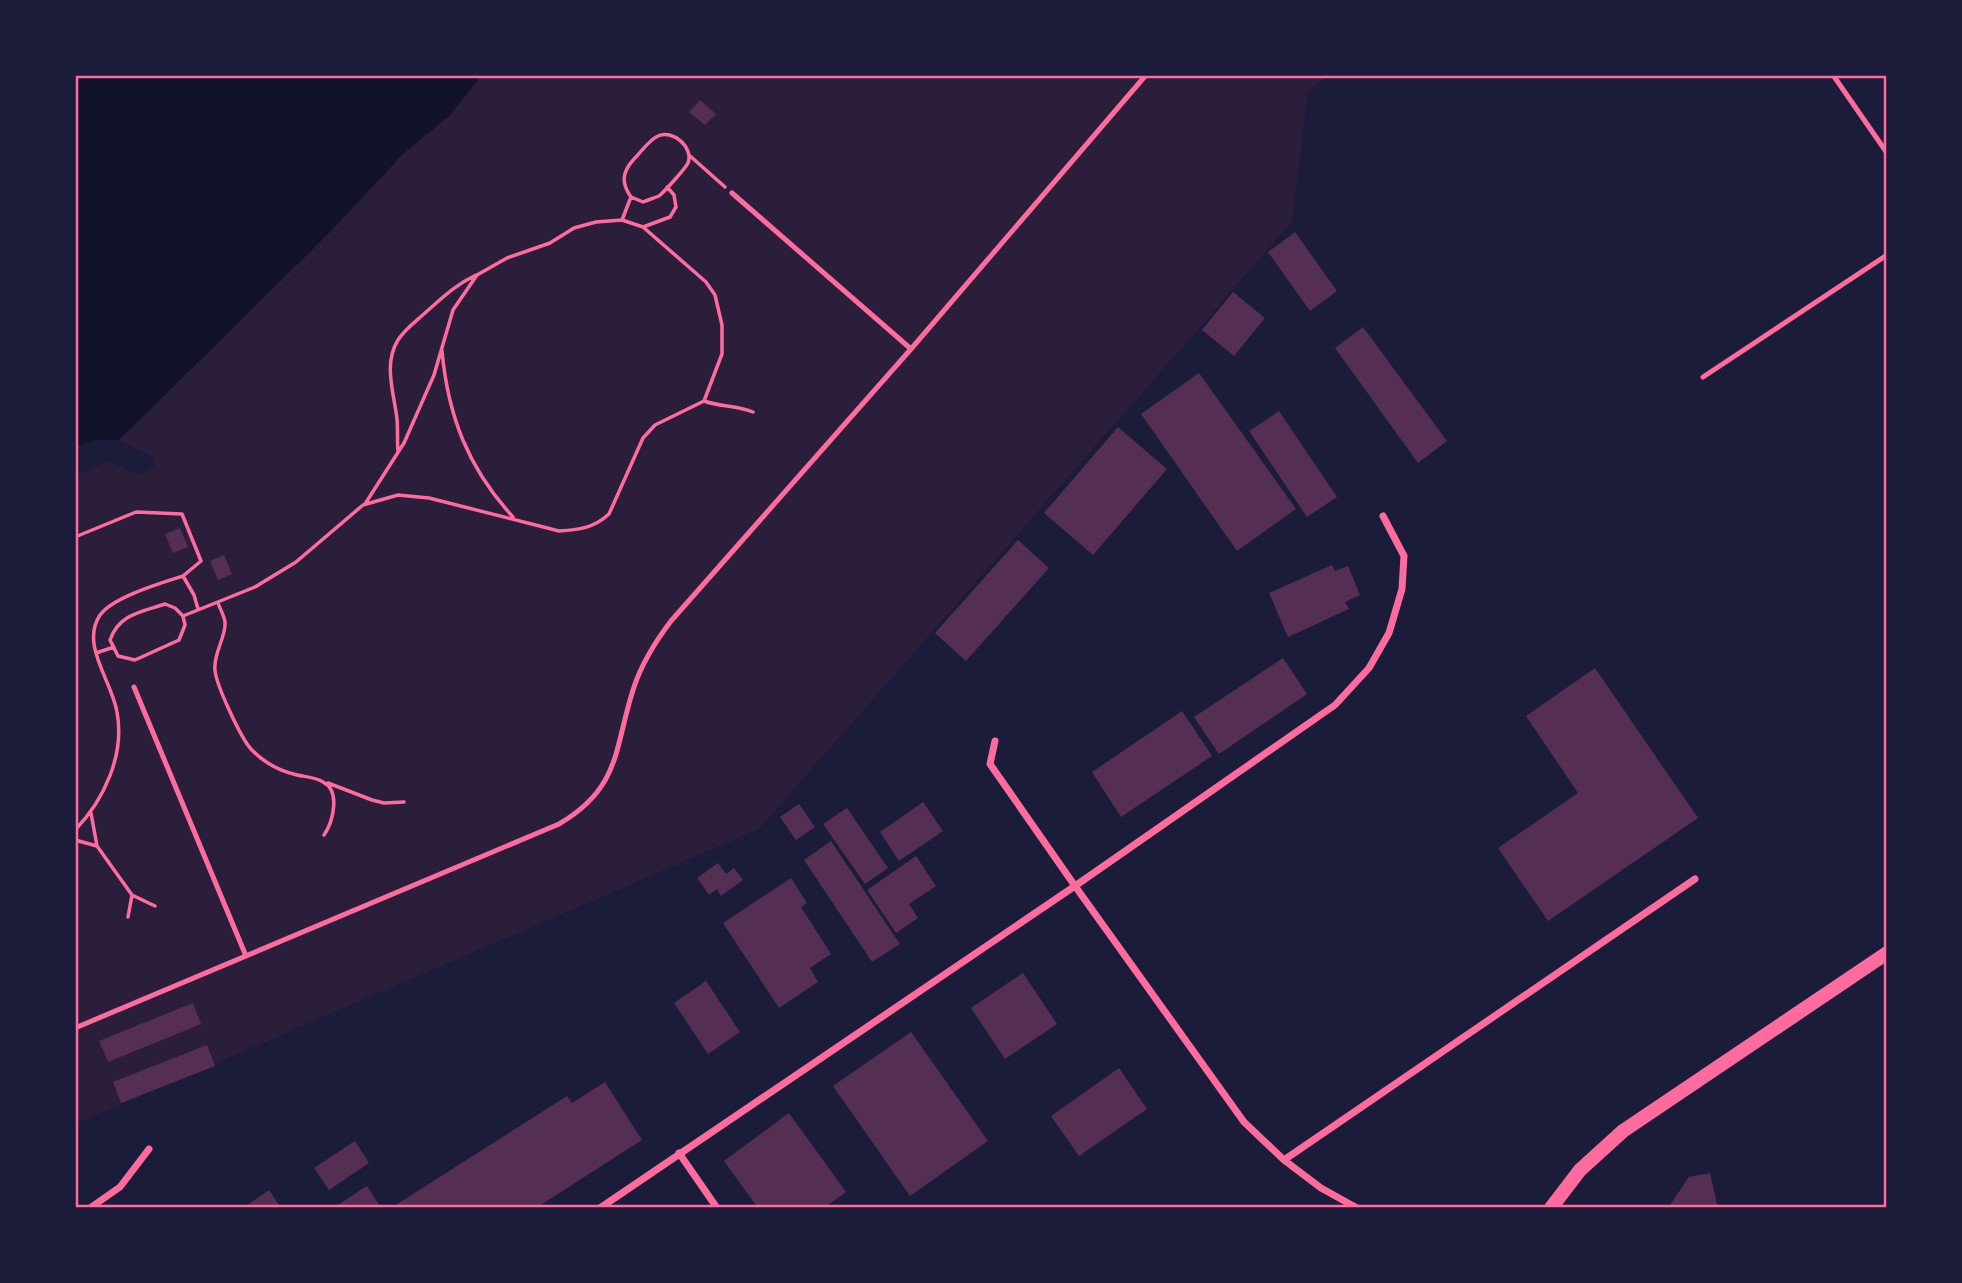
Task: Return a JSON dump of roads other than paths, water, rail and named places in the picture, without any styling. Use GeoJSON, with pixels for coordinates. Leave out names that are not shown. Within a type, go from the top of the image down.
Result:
{"type":"FeatureCollection","features":[{"type":"Feature","properties":{"kind":"main road"},"geometry":{"type":"LineString","coordinates":[[1550,1208],[1580,1170],[1623,1131],[1887,953]]}},
{"type":"Feature","properties":{"kind":"street"},"geometry":{"type":"LineString","coordinates":[[600,1208],[1075,886],[1335,705],[1368,668],[1389,633],[1402,589],[1404,556],[1383,516]]}},
{"type":"Feature","properties":{"kind":"street"},"geometry":{"type":"LineString","coordinates":[[995,741],[990,764],[1244,1122],[1284,1160],[1321,1188],[1357,1208]]}},
{"type":"Feature","properties":{"kind":"street"},"geometry":{"type":"LineString","coordinates":[[1284,1160],[1695,879]]}},
{"type":"Feature","properties":{"kind":"street"},"geometry":{"type":"LineString","coordinates":[[90,1208],[120,1188],[149,1149]]}},
{"type":"Feature","properties":{"kind":"street"},"geometry":{"type":"LineString","coordinates":[[679,1153],[717,1208]]}},
{"type":"Feature","properties":{"kind":"lane"},"geometry":{"type":"LineString","coordinates":[[75,1028],[559,824],[593,799],[609,775],[620,747],[635,684],[646,658],[660,636],[1146,75]]}},
{"type":"Feature","properties":{"kind":"lane"},"geometry":{"type":"LineString","coordinates":[[1833,75],[1887,153]]}},
{"type":"Feature","properties":{"kind":"lane"},"geometry":{"type":"LineString","coordinates":[[732,192],[911,349]]}},
{"type":"Feature","properties":{"kind":"lane"},"geometry":{"type":"LineString","coordinates":[[1703,376],[1887,256]]}},
{"type":"Feature","properties":{"kind":"lane"},"geometry":{"type":"LineString","coordinates":[[134,687],[246,957]]}}]}
